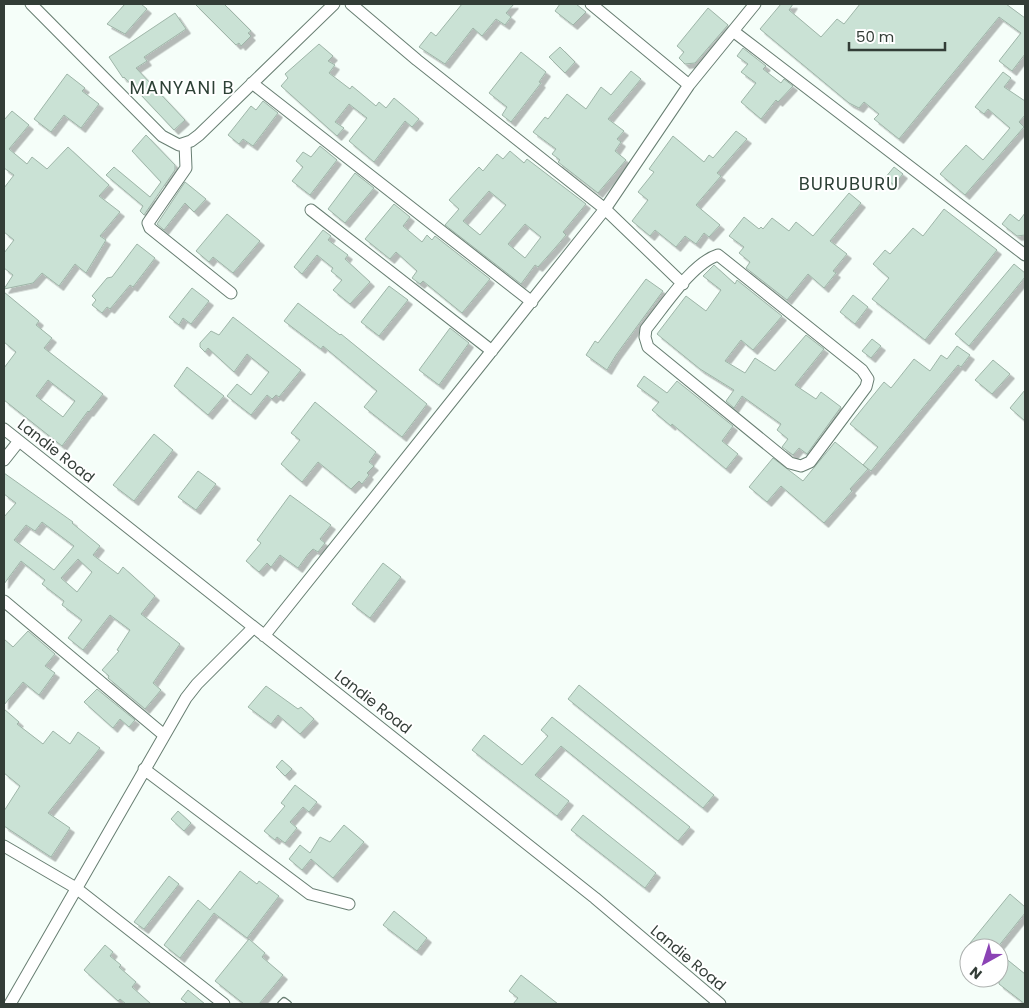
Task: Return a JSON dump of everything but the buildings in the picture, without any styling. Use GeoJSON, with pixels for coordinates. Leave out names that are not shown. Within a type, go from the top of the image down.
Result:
{"type":"FeatureCollection","features":[{"type":"Feature","properties":{"kind":"street"},"geometry":{"type":"LineString","coordinates":[[31,4],[150,126],[173,144],[185,144],[199,135],[334,4]]}},
{"type":"Feature","properties":{"kind":"street"},"geometry":{"type":"LineString","coordinates":[[351,4],[417,60],[605,209],[683,284]]}},
{"type":"Feature","properties":{"kind":"street"},"geometry":{"type":"LineString","coordinates":[[591,4],[689,85]]}},
{"type":"Feature","properties":{"kind":"street"},"geometry":{"type":"LineString","coordinates":[[264,636],[605,209],[689,85],[755,4]]}},
{"type":"Feature","properties":{"kind":"street"},"geometry":{"type":"LineString","coordinates":[[733,31],[1025,255]]}},
{"type":"Feature","properties":{"kind":"street"},"geometry":{"type":"LineString","coordinates":[[252,83],[532,302]]}},
{"type":"Feature","properties":{"kind":"street"},"geometry":{"type":"LineString","coordinates":[[185,144],[186,168],[148,222],[150,228],[231,293]]}},
{"type":"Feature","properties":{"kind":"street"},"geometry":{"type":"LineString","coordinates":[[311,210],[492,351]]}},
{"type":"Feature","properties":{"kind":"street"},"geometry":{"type":"LineString","coordinates":[[718,255],[862,370],[868,379],[866,387],[810,462],[800,466],[790,463],[648,347],[645,337],[646,329],[683,284],[708,258],[718,255]]}},
{"type":"Feature","properties":{"kind":"street","name":"Landie Road"},"geometry":{"type":"LineString","coordinates":[[4,429],[595,898],[720,1004]]}},
{"type":"Feature","properties":{"kind":"street"},"geometry":{"type":"LineString","coordinates":[[4,460],[19,441]]}},
{"type":"Feature","properties":{"kind":"street"},"geometry":{"type":"LineString","coordinates":[[4,601],[164,735]]}},
{"type":"Feature","properties":{"kind":"street"},"geometry":{"type":"LineString","coordinates":[[4,1001],[9,1004],[144,769],[197,684],[253,628]]}},
{"type":"Feature","properties":{"kind":"street"},"geometry":{"type":"LineString","coordinates":[[144,769],[310,894],[349,904]]}},
{"type":"Feature","properties":{"kind":"street"},"geometry":{"type":"LineString","coordinates":[[4,846],[76,888],[224,1004]]}},
{"type":"Feature","properties":{"kind":"lane"},"geometry":{"type":"LineString","coordinates":[[281,1004],[284,1001],[288,1004]]}},
{"type":"Feature","properties":{"kind":"district","name":"MANYANI B"},"geometry":{"type":"Point","coordinates":[182,88]}},
{"type":"Feature","properties":{"kind":"district","name":"BURUBURU"},"geometry":{"type":"Point","coordinates":[849,184]}}]}
